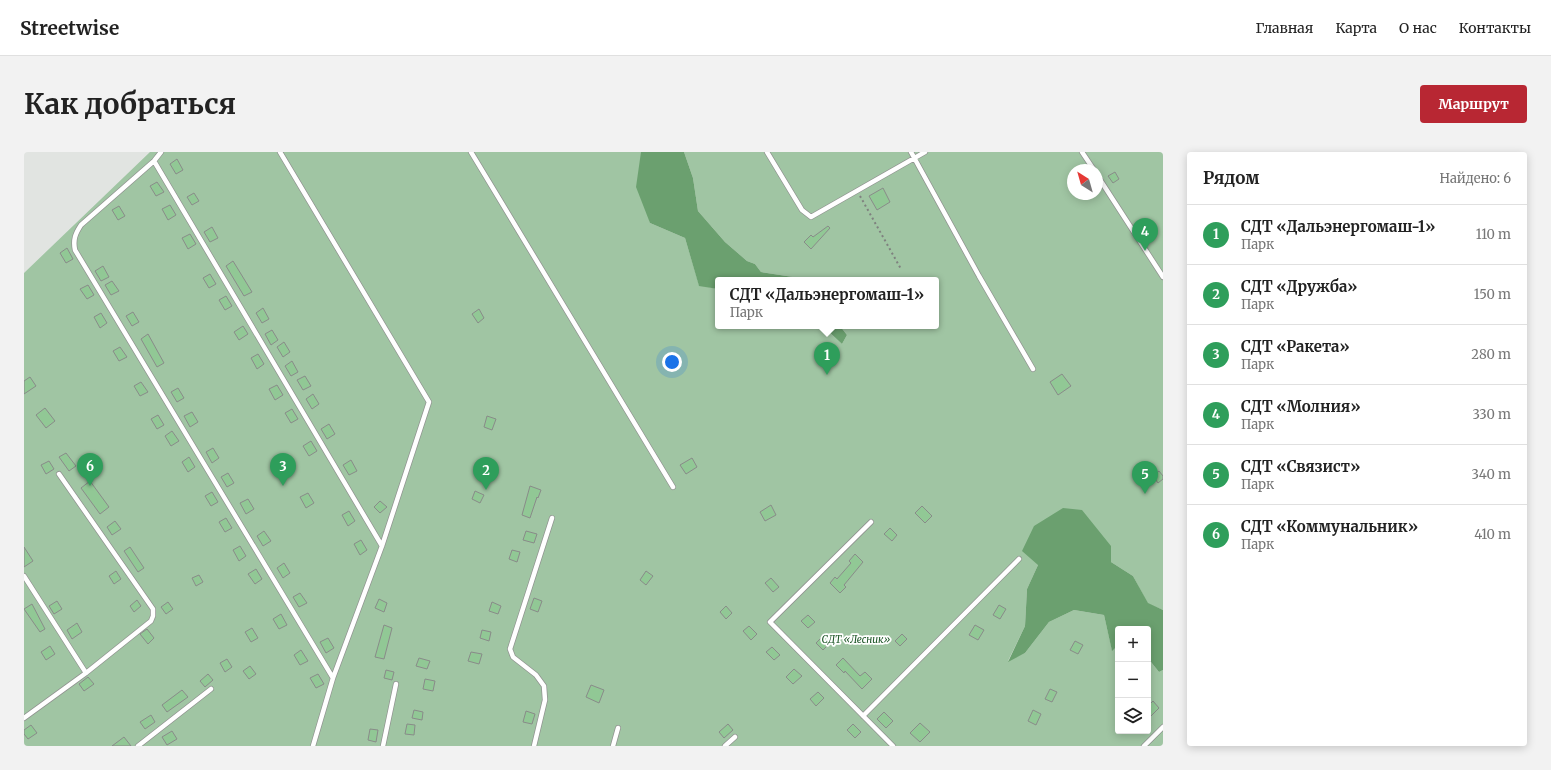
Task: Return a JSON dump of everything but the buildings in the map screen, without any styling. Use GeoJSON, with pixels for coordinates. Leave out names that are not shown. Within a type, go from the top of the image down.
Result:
{"type":"FeatureCollection","features":[{"type":"Feature","properties":{"kind":"lane"},"geometry":{"type":"LineString","coordinates":[[161,152],[154,161],[81,225],[75,233],[73,242],[75,250],[333,678]]}},
{"type":"Feature","properties":{"kind":"lane"},"geometry":{"type":"LineString","coordinates":[[280,152],[428,402],[382,546],[333,678],[313,746]]}},
{"type":"Feature","properties":{"kind":"lane"},"geometry":{"type":"LineString","coordinates":[[471,152],[673,487]]}},
{"type":"Feature","properties":{"kind":"lane"},"geometry":{"type":"LineString","coordinates":[[767,152],[802,210],[811,217],[925,152]]}},
{"type":"Feature","properties":{"kind":"lane"},"geometry":{"type":"LineString","coordinates":[[911,152],[979,276],[1033,369]]}},
{"type":"Feature","properties":{"kind":"lane"},"geometry":{"type":"LineString","coordinates":[[1082,152],[1090,164]]}},
{"type":"Feature","properties":{"kind":"lane"},"geometry":{"type":"LineString","coordinates":[[154,161],[382,546]]}},
{"type":"Feature","properties":{"kind":"lane"},"geometry":{"type":"LineString","coordinates":[[1103,184],[1163,277]]}},
{"type":"Feature","properties":{"kind":"lane"},"geometry":{"type":"LineString","coordinates":[[24,718],[86,673],[151,621],[153,616],[153,609],[59,474]]}},
{"type":"Feature","properties":{"kind":"lane"},"geometry":{"type":"LineString","coordinates":[[534,746],[545,700],[544,686],[536,675],[513,657],[510,649],[552,518]]}},
{"type":"Feature","properties":{"kind":"lane"},"geometry":{"type":"LineString","coordinates":[[871,522],[770,622],[892,746]]}},
{"type":"Feature","properties":{"kind":"lane"},"geometry":{"type":"LineString","coordinates":[[863,716],[1019,559]]}},
{"type":"Feature","properties":{"kind":"lane"},"geometry":{"type":"LineString","coordinates":[[24,576],[86,673]]}},
{"type":"Feature","properties":{"kind":"lane"},"geometry":{"type":"LineString","coordinates":[[383,746],[396,684]]}},
{"type":"Feature","properties":{"kind":"lane"},"geometry":{"type":"LineString","coordinates":[[138,746],[211,689]]}},
{"type":"Feature","properties":{"kind":"lane"},"geometry":{"type":"LineString","coordinates":[[1144,746],[1163,727]]}},
{"type":"Feature","properties":{"kind":"lane"},"geometry":{"type":"LineString","coordinates":[[613,746],[618,728]]}},
{"type":"Feature","properties":{"kind":"lane"},"geometry":{"type":"LineString","coordinates":[[725,746],[735,737]]}},
{"type":"Feature","properties":{"kind":"path"},"geometry":{"type":"LineString","coordinates":[[858,191],[901,269]]}},
{"type":"Feature","properties":{"kind":"green space","name":"СДТ «Лесник»"},"geometry":{"type":"Polygon","coordinates":[[[150,152],[641,152],[650,223],[685,238],[699,285],[715,288],[715,329],[825,329],[842,344],[847,335],[842,329],[939,329],[939,277],[793,277],[761,272],[755,264],[747,261],[725,242],[698,211],[693,178],[684,152],[1163,152],[1163,610],[1148,604],[1133,576],[1111,562],[1111,546],[1038,565],[1027,589],[1025,626],[1008,661],[1025,653],[1049,622],[1074,610],[1104,615],[1112,650],[1115,648],[1115,734],[1151,734],[1151,662],[1159,672],[1163,670],[1163,746],[24,746],[24,273],[150,152]]]}},
{"type":"Feature","properties":{"kind":"shaded area"},"geometry":{"type":"Polygon","coordinates":[[[641,152],[684,152],[693,178],[698,211],[725,242],[747,261],[755,264],[761,272],[793,277],[715,277],[715,289],[699,286],[685,238],[650,223],[636,187],[641,152]]]}},
{"type":"Feature","properties":{"kind":"shaded area"},"geometry":{"type":"Polygon","coordinates":[[[825,329],[842,329],[847,335],[842,344],[825,329]]]}},
{"type":"Feature","properties":{"kind":"shaded area"},"geometry":{"type":"Polygon","coordinates":[[[1063,508],[1082,510],[1111,546],[1111,562],[1133,576],[1148,603],[1163,610],[1163,670],[1159,672],[1151,662],[1151,626],[1115,626],[1115,648],[1112,651],[1104,615],[1074,610],[1049,622],[1025,653],[1008,662],[1025,626],[1027,589],[1038,565],[1022,551],[1034,526],[1063,508]]]}},
{"type":"Feature","properties":{"kind":"place","name":"СДТ «Молния»"},"geometry":{"type":"Point","coordinates":[1145,251]}},
{"type":"Feature","properties":{"kind":"place","name":"СДТ «Дальэнергомаш-1»"},"geometry":{"type":"Point","coordinates":[827,375]}},
{"type":"Feature","properties":{"kind":"place","name":"СДТ «Коммунальник»"},"geometry":{"type":"Point","coordinates":[90,486]}},
{"type":"Feature","properties":{"kind":"place","name":"СДТ «Ракета»"},"geometry":{"type":"Point","coordinates":[283,486]}},
{"type":"Feature","properties":{"kind":"place","name":"СДТ «Дружба»"},"geometry":{"type":"Point","coordinates":[486,490]}},
{"type":"Feature","properties":{"kind":"place","name":"СДТ «Связист»"},"geometry":{"type":"Point","coordinates":[1145,494]}}]}
